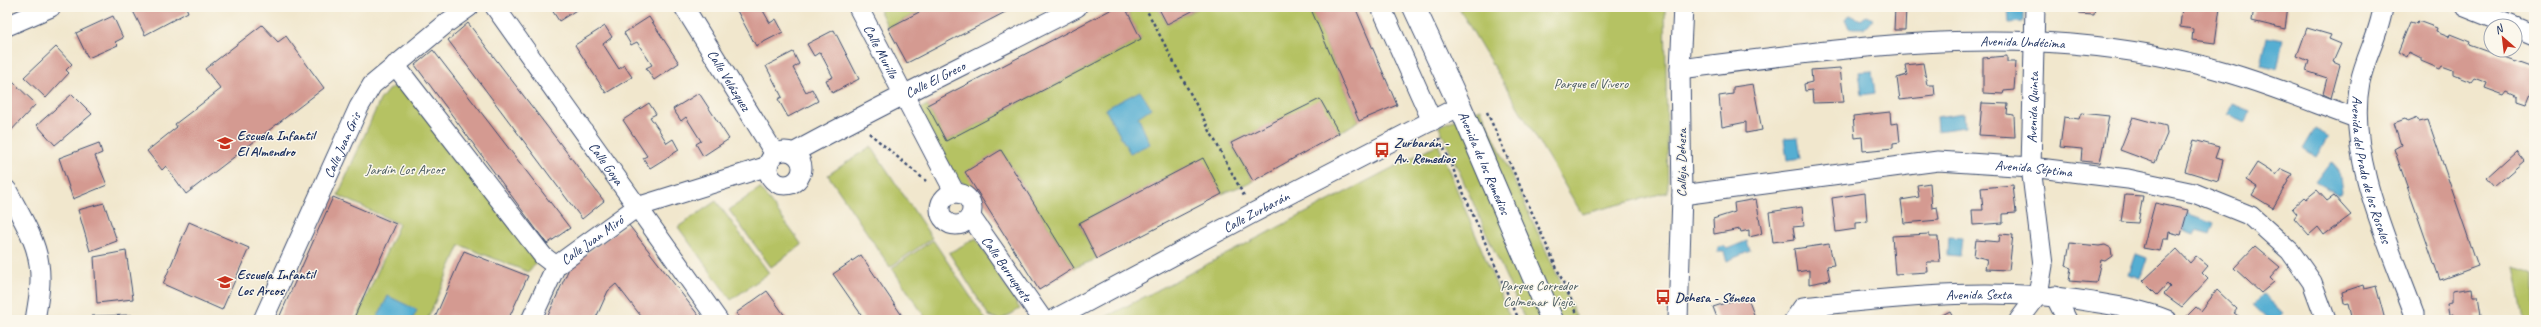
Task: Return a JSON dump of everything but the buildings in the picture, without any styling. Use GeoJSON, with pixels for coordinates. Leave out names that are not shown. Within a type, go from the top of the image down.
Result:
{"type":"FeatureCollection","features":[{"type":"Feature","properties":{"kind":"main road","name":"Avenida de los Remedios"},"geometry":{"type":"LineString","coordinates":[[1414,7],[1460,106],[1552,320]]}},
{"type":"Feature","properties":{"kind":"street"},"geometry":{"type":"LineString","coordinates":[[7,26],[51,7]]}},
{"type":"Feature","properties":{"kind":"street","name":"Calle Juan Gris"},"geometry":{"type":"LineString","coordinates":[[263,320],[359,107],[372,85],[469,7]]}},
{"type":"Feature","properties":{"kind":"street","name":"Calle Goya"},"geometry":{"type":"LineString","coordinates":[[495,7],[718,320]]}},
{"type":"Feature","properties":{"kind":"street","name":"Calle Velázquez"},"geometry":{"type":"LineString","coordinates":[[684,7],[779,158]]}},
{"type":"Feature","properties":{"kind":"street","name":"Calle Murillo"},"geometry":{"type":"LineString","coordinates":[[858,7],[903,97]]}},
{"type":"Feature","properties":{"kind":"street","name":"Calle El Greco"},"geometry":{"type":"LineString","coordinates":[[637,207],[779,158],[853,120],[903,97],[1077,7]]}},
{"type":"Feature","properties":{"kind":"street"},"geometry":{"type":"LineString","coordinates":[[1381,7],[1432,121]]}},
{"type":"Feature","properties":{"kind":"street","name":"Calleja Dehesa"},"geometry":{"type":"LineString","coordinates":[[1678,320],[1682,195],[1680,69],[1683,7]]}},
{"type":"Feature","properties":{"kind":"street","name":"Avenida Quinta"},"geometry":{"type":"LineString","coordinates":[[2019,320],[2047,296],[2031,167],[2035,7]]}},
{"type":"Feature","properties":{"kind":"street"},"geometry":{"type":"LineString","coordinates":[[2465,7],[2493,18]]}},
{"type":"Feature","properties":{"kind":"street","name":"Avenida del Prado de los Rosales"},"geometry":{"type":"LineString","coordinates":[[2385,10],[2369,48],[2360,82],[2356,118],[2362,163],[2414,313],[2414,320]]}},
{"type":"Feature","properties":{"kind":"street"},"geometry":{"type":"LineString","coordinates":[[2523,30],[2534,35]]}},
{"type":"Feature","properties":{"kind":"street","name":"Avenida Undécima"},"geometry":{"type":"LineString","coordinates":[[1680,69],[1868,45],[1950,40],[2034,40],[2120,49],[2196,64],[2356,118]]}},
{"type":"Feature","properties":{"kind":"street"},"geometry":{"type":"LineString","coordinates":[[395,65],[542,256],[556,266]]}},
{"type":"Feature","properties":{"kind":"street"},"geometry":{"type":"LineString","coordinates":[[903,97],[950,195]]}},
{"type":"Feature","properties":{"kind":"street","name":"Calle Zurbarán"},"geometry":{"type":"LineString","coordinates":[[1053,320],[1253,213],[1460,106]]}},
{"type":"Feature","properties":{"kind":"street","name":"Avenida Séptima"},"geometry":{"type":"LineString","coordinates":[[1682,195],[1938,160],[2031,167],[2128,179],[2194,193],[2251,216],[2290,251],[2312,282],[2326,320]]}},
{"type":"Feature","properties":{"kind":"street"},"geometry":{"type":"LineString","coordinates":[[7,190],[26,225],[39,264],[39,296],[35,320]]}},
{"type":"Feature","properties":{"kind":"street"},"geometry":{"type":"LineString","coordinates":[[950,195],[964,195],[971,202],[971,217],[958,226],[948,224],[940,211],[950,195]]}},
{"type":"Feature","properties":{"kind":"street","name":"Calle Juan Miró"},"geometry":{"type":"LineString","coordinates":[[531,320],[556,266],[637,207]]}},
{"type":"Feature","properties":{"kind":"street","name":"Calle Berruguete"},"geometry":{"type":"LineString","coordinates":[[971,217],[1043,320]]}},
{"type":"Feature","properties":{"kind":"street","name":"Avenida Sexta"},"geometry":{"type":"LineString","coordinates":[[1794,320],[1803,307],[1930,294],[2047,296],[2117,306],[2167,320]]}},
{"type":"Feature","properties":{"kind":"street"},"geometry":{"type":"LineString","coordinates":[[2047,296],[2067,320]]}},
{"type":"Feature","properties":{"kind":"path"},"geometry":{"type":"LineString","coordinates":[[1145,7],[1240,188]]}},
{"type":"Feature","properties":{"kind":"path"},"geometry":{"type":"LineString","coordinates":[[1485,109],[1580,320]]}},
{"type":"Feature","properties":{"kind":"path"},"geometry":{"type":"LineString","coordinates":[[853,120],[950,195]]}},
{"type":"Feature","properties":{"kind":"path"},"geometry":{"type":"LineString","coordinates":[[1434,142],[1440,139],[1519,320]]}},
{"type":"Feature","properties":{"kind":"green space"},"geometry":{"type":"Polygon","coordinates":[[[878,7],[929,7],[888,28],[878,7]]]}},
{"type":"Feature","properties":{"kind":"green space"},"geometry":{"type":"Polygon","coordinates":[[[1125,7],[1158,7],[1167,24],[1200,7],[1310,7],[1359,121],[1339,133],[1320,100],[1231,143],[1253,181],[1222,194],[1202,159],[1079,223],[1097,259],[1074,268],[1001,150],[966,172],[975,187],[971,190],[955,176],[918,110],[927,105],[946,141],[1141,39],[1125,7]]]}},
{"type":"Feature","properties":{"kind":"green space","name":"Parque el Vivero"},"geometry":{"type":"Polygon","coordinates":[[[1458,7],[1665,7],[1668,192],[1582,214],[1458,7]]]}},
{"type":"Feature","properties":{"kind":"green space","name":"Jardín Los Arcos"},"geometry":{"type":"Polygon","coordinates":[[[400,84],[540,258],[528,272],[460,245],[427,320],[356,320],[399,224],[338,195],[380,100],[388,90],[400,84]]]}},
{"type":"Feature","properties":{"kind":"green space","name":"Parque Corredor Colmenar Viejo."},"geometry":{"type":"Polygon","coordinates":[[[1481,109],[1578,320],[1525,320],[1439,126],[1481,109]]]}},
{"type":"Feature","properties":{"kind":"green space"},"geometry":{"type":"Polygon","coordinates":[[[1438,144],[1511,320],[1100,320],[1438,144]]]}},
{"type":"Feature","properties":{"kind":"green space"},"geometry":{"type":"Polygon","coordinates":[[[871,146],[932,238],[890,267],[828,175],[871,146]]]}},
{"type":"Feature","properties":{"kind":"green space"},"geometry":{"type":"Polygon","coordinates":[[[760,188],[802,245],[771,267],[729,210],[760,188]]]}},
{"type":"Feature","properties":{"kind":"green space"},"geometry":{"type":"Polygon","coordinates":[[[716,201],[769,273],[731,300],[678,227],[716,201]]]}},
{"type":"Feature","properties":{"kind":"green space"},"geometry":{"type":"Polygon","coordinates":[[[976,238],[1020,309],[1000,320],[989,316],[949,253],[976,238]]]}},
{"type":"Feature","properties":{"kind":"green space"},"geometry":{"type":"Polygon","coordinates":[[[933,240],[986,320],[927,320],[892,268],[933,240]]]}},
{"type":"Feature","properties":{"kind":"green space"},"geometry":{"type":"Polygon","coordinates":[[[2514,266],[2534,275],[2534,320],[2524,320],[2514,266]]]}},
{"type":"Feature","properties":{"kind":"water"},"geometry":{"type":"Polygon","coordinates":[[[2008,7],[2023,7],[2023,22],[2009,23],[2008,7]]]}},
{"type":"Feature","properties":{"kind":"water"},"geometry":{"type":"Polygon","coordinates":[[[1850,15],[1861,20],[1866,16],[1873,19],[1865,28],[1849,28],[1845,19],[1850,15]]]}},
{"type":"Feature","properties":{"kind":"water"},"geometry":{"type":"Polygon","coordinates":[[[2267,37],[2283,40],[2277,69],[2261,66],[2267,37]]]}},
{"type":"Feature","properties":{"kind":"water"},"geometry":{"type":"Polygon","coordinates":[[[1872,71],[1875,93],[1862,95],[1859,72],[1872,71]]]}},
{"type":"Feature","properties":{"kind":"water"},"geometry":{"type":"Polygon","coordinates":[[[1140,91],[1151,108],[1138,117],[1150,144],[1130,153],[1105,109],[1140,91]]]}},
{"type":"Feature","properties":{"kind":"water"},"geometry":{"type":"Polygon","coordinates":[[[2232,104],[2250,111],[2246,122],[2228,114],[2232,104]]]}},
{"type":"Feature","properties":{"kind":"water"},"geometry":{"type":"Polygon","coordinates":[[[1964,113],[1965,127],[1937,131],[1936,117],[1964,113]]]}},
{"type":"Feature","properties":{"kind":"water"},"geometry":{"type":"Polygon","coordinates":[[[2315,129],[2328,137],[2316,157],[2303,149],[2315,129]]]}},
{"type":"Feature","properties":{"kind":"water"},"geometry":{"type":"Polygon","coordinates":[[[1798,137],[1801,158],[1787,160],[1784,138],[1798,137]]]}},
{"type":"Feature","properties":{"kind":"water"},"geometry":{"type":"Polygon","coordinates":[[[2331,162],[2339,171],[2342,192],[2338,194],[2316,182],[2331,162]]]}},
{"type":"Feature","properties":{"kind":"water"},"geometry":{"type":"Polygon","coordinates":[[[2186,213],[2214,223],[2210,234],[2196,230],[2194,234],[2181,229],[2186,213]]]}},
{"type":"Feature","properties":{"kind":"water"},"geometry":{"type":"Polygon","coordinates":[[[1949,237],[1962,238],[1960,256],[1948,255],[1949,237]]]}},
{"type":"Feature","properties":{"kind":"water"},"geometry":{"type":"Polygon","coordinates":[[[1747,241],[1750,251],[1727,261],[1724,252],[1717,252],[1719,247],[1724,246],[1727,249],[1747,241]]]}},
{"type":"Feature","properties":{"kind":"water"},"geometry":{"type":"Polygon","coordinates":[[[2136,254],[2147,258],[2140,279],[2129,275],[2136,254]]]}},
{"type":"Feature","properties":{"kind":"water"},"geometry":{"type":"Polygon","coordinates":[[[2263,295],[2283,314],[2277,320],[2269,320],[2253,305],[2263,295]]]}},
{"type":"Feature","properties":{"kind":"water"},"geometry":{"type":"Polygon","coordinates":[[[388,296],[417,310],[412,320],[376,320],[388,296]]]}},
{"type":"Feature","properties":{"kind":"place","name":"Escuela Infantil El Almendro"},"geometry":{"type":"Point","coordinates":[225,143]}},
{"type":"Feature","properties":{"kind":"place","name":"Zurbarán - Av. Remedios"},"geometry":{"type":"Point","coordinates":[1382,150]}},
{"type":"Feature","properties":{"kind":"place","name":"Escuela Infantil Los Arcos"},"geometry":{"type":"Point","coordinates":[225,282]}},
{"type":"Feature","properties":{"kind":"place","name":"Dehesa - Séneca"},"geometry":{"type":"Point","coordinates":[1663,297]}}]}
